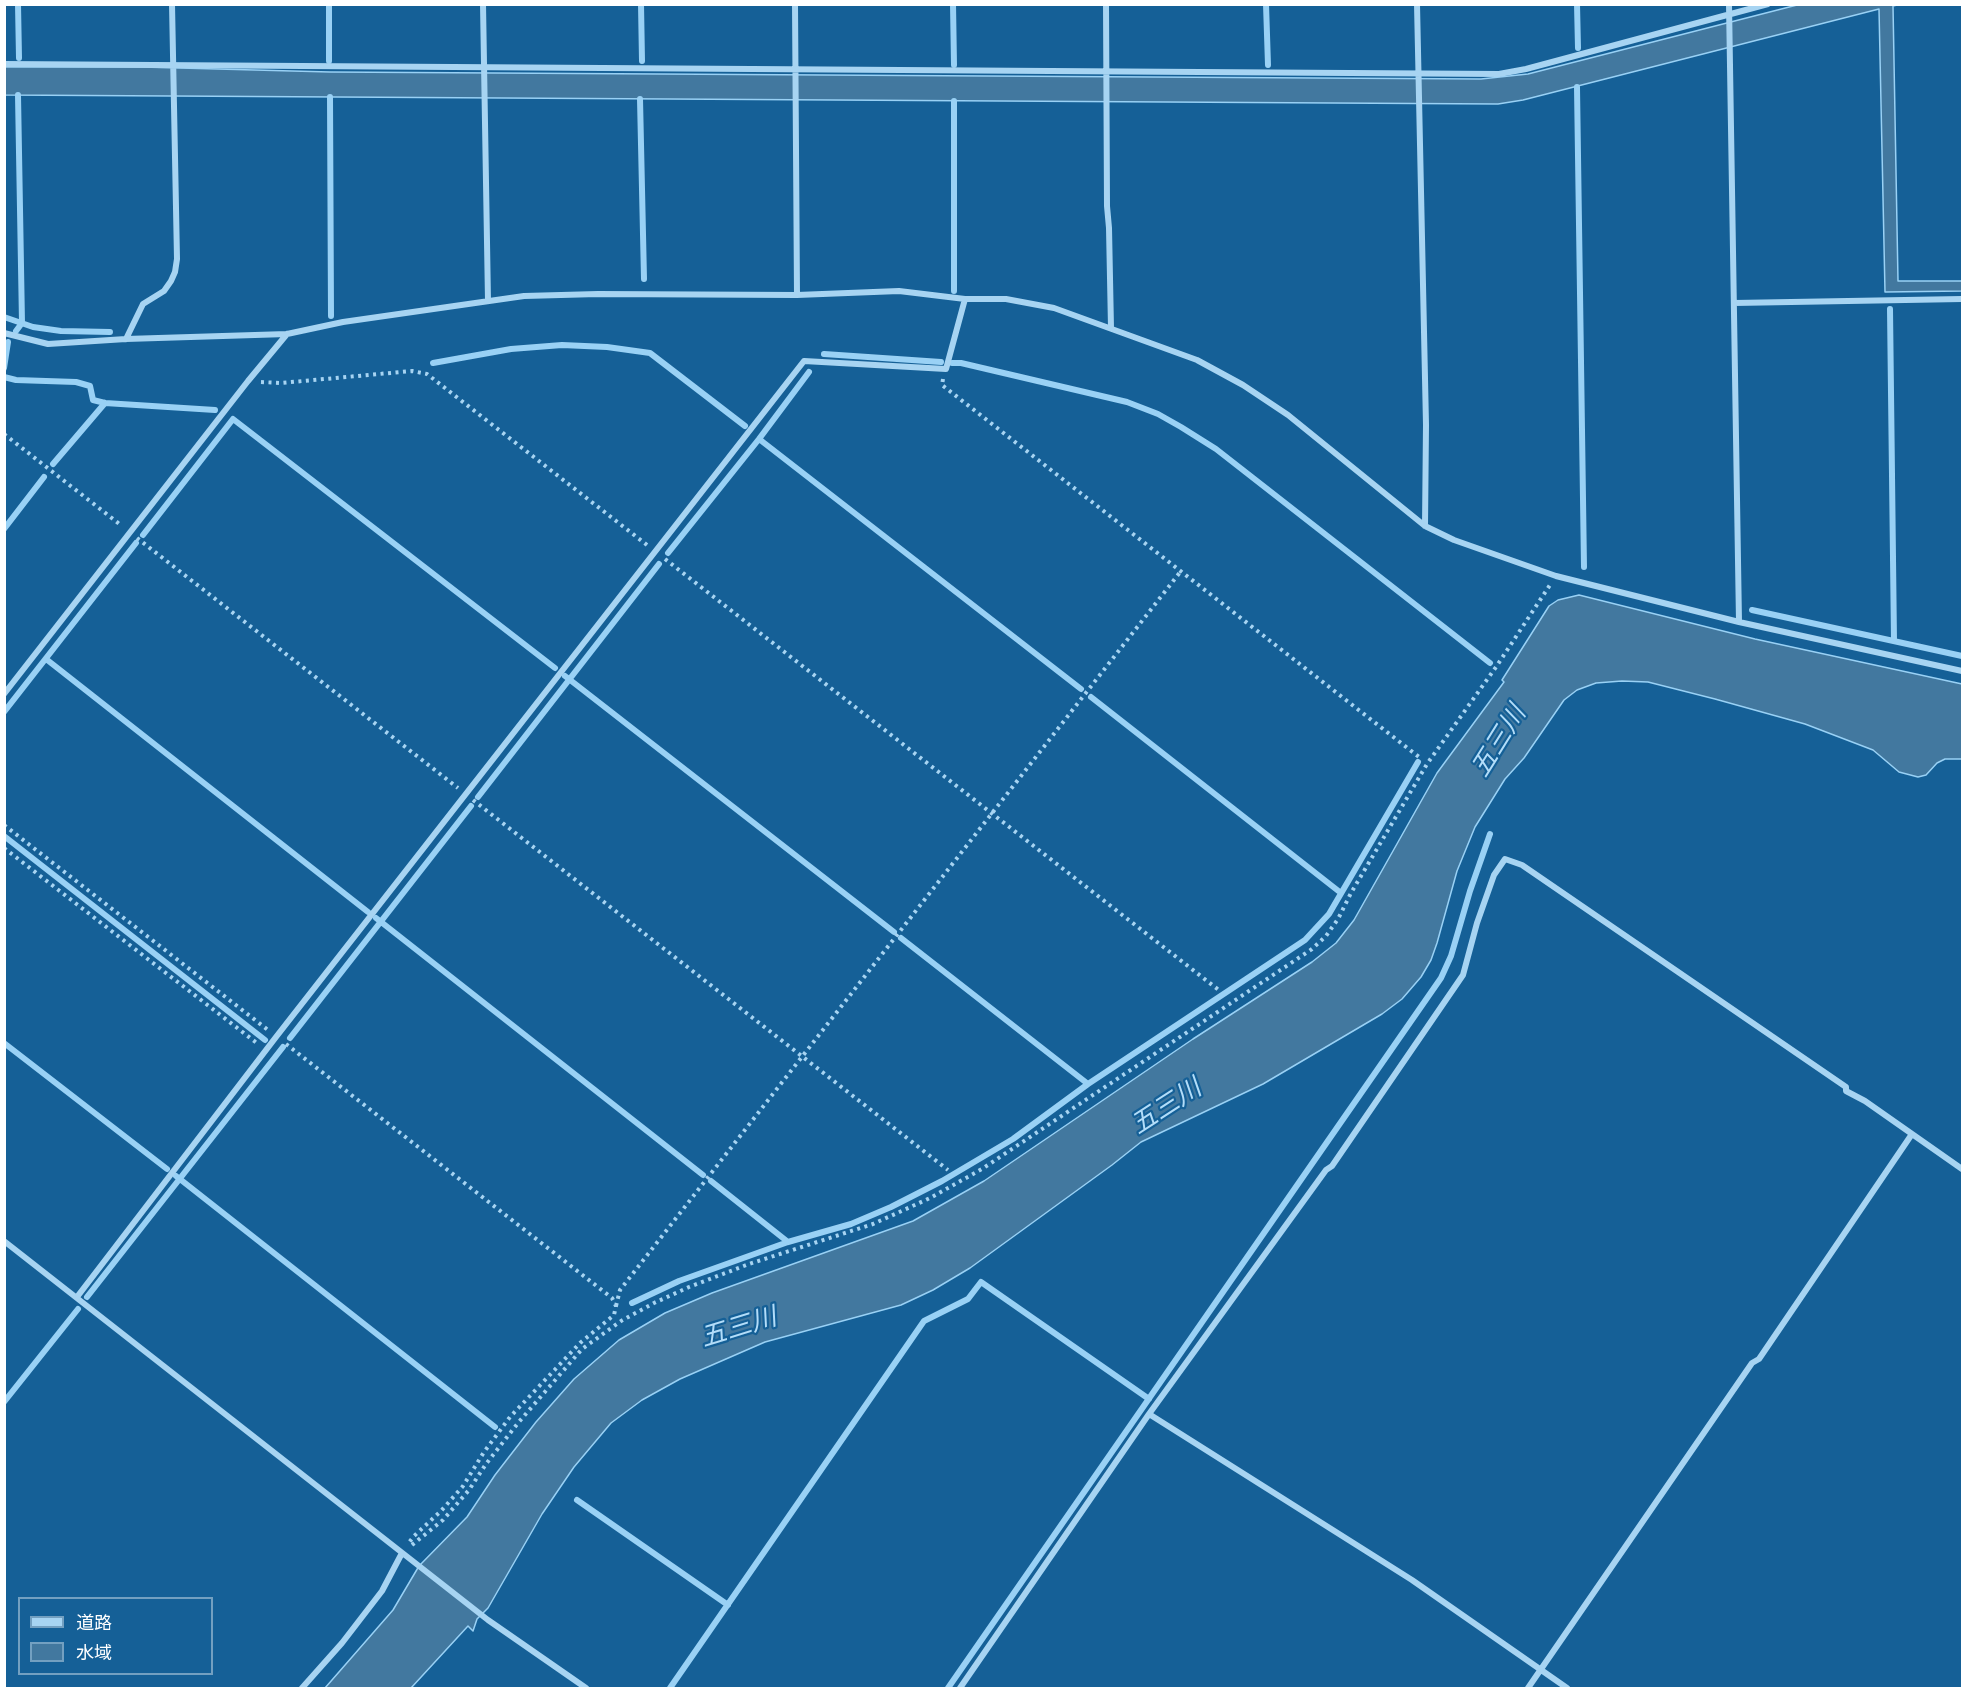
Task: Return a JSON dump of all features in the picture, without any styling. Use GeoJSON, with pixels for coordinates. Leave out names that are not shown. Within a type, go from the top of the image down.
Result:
{"type":"FeatureCollection","features":[{"type":"Feature","properties":{"kind":"street"},"geometry":{"type":"LineString","coordinates":[[126,339],[144,304],[164,291],[171,281],[177,259],[172,4]]}},
{"type":"Feature","properties":{"kind":"street"},"geometry":{"type":"LineString","coordinates":[[483,4],[488,301]]}},
{"type":"Feature","properties":{"kind":"street"},"geometry":{"type":"LineString","coordinates":[[795,4],[796,295]]}},
{"type":"Feature","properties":{"kind":"street"},"geometry":{"type":"LineString","coordinates":[[1106,4],[1110,328]]}},
{"type":"Feature","properties":{"kind":"street"},"geometry":{"type":"LineString","coordinates":[[1417,4],[1426,425],[1425,526]]}},
{"type":"Feature","properties":{"kind":"street"},"geometry":{"type":"LineString","coordinates":[[1729,4],[1739,622]]}},
{"type":"Feature","properties":{"kind":"street"},"geometry":{"type":"LineString","coordinates":[[4,64],[1499,74],[1526,69],[1768,4]]}},
{"type":"Feature","properties":{"kind":"street"},"geometry":{"type":"LineString","coordinates":[[4,333],[48,344],[287,334],[343,322],[524,296],[796,295],[899,291],[966,298],[1006,299],[1054,308],[1197,360],[1243,385],[1288,415],[1425,526],[1454,540],[1556,576],[1739,622],[1962,671]]}},
{"type":"Feature","properties":{"kind":"street"},"geometry":{"type":"LineString","coordinates":[[77,1297],[276,1037],[804,361],[946,369],[966,298]]}},
{"type":"Feature","properties":{"kind":"street"},"geometry":{"type":"LineString","coordinates":[[1734,303],[1962,299]]}},
{"type":"Feature","properties":{"kind":"street"},"geometry":{"type":"LineString","coordinates":[[4,694],[287,334]]}},
{"type":"Feature","properties":{"kind":"street"},"geometry":{"type":"LineString","coordinates":[[960,1689],[1149,1414],[1326,1170],[1332,1166],[1463,975],[1477,923],[1494,875],[1505,859],[1522,865],[1962,1169]]}},
{"type":"Feature","properties":{"kind":"street"},"geometry":{"type":"LineString","coordinates":[[1528,1689],[1752,1363],[1759,1359],[1912,1134]]}},
{"type":"Feature","properties":{"kind":"street"},"geometry":{"type":"LineString","coordinates":[[4,1241],[488,1620],[586,1689]]}},
{"type":"Feature","properties":{"kind":"street"},"geometry":{"type":"LineString","coordinates":[[1149,1414],[1412,1580],[1567,1689]]}},
{"type":"Feature","properties":{"kind":"street"},"geometry":{"type":"LineString","coordinates":[[302,1689],[342,1643],[382,1591],[402,1553]]}},
{"type":"Feature","properties":{"kind":"path"},"geometry":{"type":"LineString","coordinates":[[946,369],[942,385],[1419,757]]}},
{"type":"Feature","properties":{"kind":"path"},"geometry":{"type":"LineString","coordinates":[[248,381],[281,383],[412,371],[427,374],[1220,991]]}},
{"type":"Feature","properties":{"kind":"path"},"geometry":{"type":"LineString","coordinates":[[402,1553],[414,1536],[463,1486],[510,1416],[580,1343],[614,1315],[620,1290],[1181,571]]}},
{"type":"Feature","properties":{"kind":"path"},"geometry":{"type":"LineString","coordinates":[[402,1553],[443,1520],[469,1490],[518,1423],[582,1349],[621,1321],[689,1287],[749,1264],[873,1224],[930,1198],[982,1169],[1312,949],[1326,936],[1338,919],[1427,764],[1496,667],[1556,576]]}},
{"type":"Feature","properties":{"kind":"path"},"geometry":{"type":"LineString","coordinates":[[4,825],[612,1298],[616,1306]]}},
{"type":"Feature","properties":{"kind":"path"},"geometry":{"type":"LineString","coordinates":[[4,848],[266,1050]]}},
{"type":"Feature","properties":{"kind":"water"},"geometry":{"type":"Polygon","coordinates":[[[1797,5],[1897,5],[1893,6],[1898,281],[1962,281],[1962,291],[1885,292],[1879,9],[1523,100],[1498,104],[5,95],[4,67],[142,67],[330,72],[1481,79],[1528,74],[1797,5]]]}},
{"type":"Feature","properties":{"kind":"water","name":"五三川"},"geometry":{"type":"Polygon","coordinates":[[[1579,595],[1755,639],[1962,684],[1962,759],[1945,759],[1937,763],[1926,775],[1918,777],[1899,772],[1873,750],[1805,724],[1715,699],[1648,682],[1596,683],[1577,690],[1564,700],[1524,758],[1505,779],[1475,827],[1457,871],[1431,960],[1421,977],[1402,999],[1382,1014],[1263,1084],[1141,1142],[970,1268],[933,1290],[901,1305],[765,1342],[680,1379],[642,1400],[611,1423],[574,1467],[542,1514],[488,1608],[477,1619],[473,1631],[468,1626],[411,1688],[325,1688],[393,1610],[419,1566],[467,1517],[495,1475],[536,1422],[574,1379],[619,1340],[665,1313],[712,1293],[913,1221],[984,1181],[1193,1039],[1312,962],[1336,943],[1354,920],[1437,773],[1504,682],[1502,680],[1549,606],[1558,600],[1579,595]]]}},
{"type":"Feature","properties":{"kind":"waterway"},"geometry":{"type":"LineString","coordinates":[[18,4],[19,58]]}},
{"type":"Feature","properties":{"kind":"waterway"},"geometry":{"type":"LineString","coordinates":[[329,4],[329,61]]}},
{"type":"Feature","properties":{"kind":"waterway"},"geometry":{"type":"LineString","coordinates":[[641,4],[642,61]]}},
{"type":"Feature","properties":{"kind":"waterway"},"geometry":{"type":"LineString","coordinates":[[953,4],[954,65]]}},
{"type":"Feature","properties":{"kind":"waterway"},"geometry":{"type":"LineString","coordinates":[[1266,4],[1268,65]]}},
{"type":"Feature","properties":{"kind":"waterway"},"geometry":{"type":"LineString","coordinates":[[1577,4],[1578,48]]}},
{"type":"Feature","properties":{"kind":"waterway"},"geometry":{"type":"LineString","coordinates":[[1577,87],[1584,567]]}},
{"type":"Feature","properties":{"kind":"waterway"},"geometry":{"type":"LineString","coordinates":[[16,331],[22,323],[18,95]]}},
{"type":"Feature","properties":{"kind":"waterway"},"geometry":{"type":"LineString","coordinates":[[330,97],[331,316]]}},
{"type":"Feature","properties":{"kind":"waterway"},"geometry":{"type":"LineString","coordinates":[[640,99],[644,279]]}},
{"type":"Feature","properties":{"kind":"waterway"},"geometry":{"type":"LineString","coordinates":[[954,101],[954,291]]}},
{"type":"Feature","properties":{"kind":"waterway"},"geometry":{"type":"LineString","coordinates":[[1890,309],[1894,641]]}},
{"type":"Feature","properties":{"kind":"waterway"},"geometry":{"type":"LineString","coordinates":[[4,317],[33,327],[61,331],[110,332]]}},
{"type":"Feature","properties":{"kind":"waterway"},"geometry":{"type":"LineString","coordinates":[[4,368],[8,342]]}},
{"type":"Feature","properties":{"kind":"waterway"},"geometry":{"type":"LineString","coordinates":[[433,363],[511,349],[562,345],[607,347],[650,353],[745,426]]}},
{"type":"Feature","properties":{"kind":"waterway"},"geometry":{"type":"LineString","coordinates":[[824,354],[941,362]]}},
{"type":"Feature","properties":{"kind":"waterway"},"geometry":{"type":"LineString","coordinates":[[952,363],[961,363],[1127,402],[1158,414],[1216,449],[1490,663]]}},
{"type":"Feature","properties":{"kind":"waterway"},"geometry":{"type":"LineString","coordinates":[[668,553],[809,372]]}},
{"type":"Feature","properties":{"kind":"waterway"},"geometry":{"type":"LineString","coordinates":[[4,377],[16,380],[76,382],[90,386],[93,400],[105,403],[215,410]]}},
{"type":"Feature","properties":{"kind":"waterway"},"geometry":{"type":"LineString","coordinates":[[53,464],[105,403]]}},
{"type":"Feature","properties":{"kind":"waterway"},"geometry":{"type":"LineString","coordinates":[[143,535],[233,419],[555,668]]}},
{"type":"Feature","properties":{"kind":"waterway"},"geometry":{"type":"LineString","coordinates":[[759,439],[1081,689]]}},
{"type":"Feature","properties":{"kind":"waterway"},"geometry":{"type":"LineString","coordinates":[[4,529],[44,477]]}},
{"type":"Feature","properties":{"kind":"waterway"},"geometry":{"type":"LineString","coordinates":[[4,712],[136,543]]}},
{"type":"Feature","properties":{"kind":"waterway"},"geometry":{"type":"LineString","coordinates":[[478,797],[659,564]]}},
{"type":"Feature","properties":{"kind":"waterway"},"geometry":{"type":"LineString","coordinates":[[1752,610],[1962,656]]}},
{"type":"Feature","properties":{"kind":"waterway"},"geometry":{"type":"LineString","coordinates":[[46,659],[368,912]]}},
{"type":"Feature","properties":{"kind":"waterway"},"geometry":{"type":"LineString","coordinates":[[565,676],[894,932]]}},
{"type":"Feature","properties":{"kind":"waterway"},"geometry":{"type":"LineString","coordinates":[[1091,697],[1341,893]]}},
{"type":"Feature","properties":{"kind":"waterway"},"geometry":{"type":"LineString","coordinates":[[632,1303],[679,1281],[788,1242],[851,1224],[942,1181],[1013,1139],[1088,1084],[1305,940],[1329,914],[1418,762]]}},
{"type":"Feature","properties":{"kind":"waterway"},"geometry":{"type":"LineString","coordinates":[[290,1038],[471,806]]}},
{"type":"Feature","properties":{"kind":"waterway"},"geometry":{"type":"LineString","coordinates":[[948,1688],[1441,978],[1451,956],[1490,834]]}},
{"type":"Feature","properties":{"kind":"waterway"},"geometry":{"type":"LineString","coordinates":[[4,836],[265,1040]]}},
{"type":"Feature","properties":{"kind":"waterway"},"geometry":{"type":"LineString","coordinates":[[376,918],[703,1175]]}},
{"type":"Feature","properties":{"kind":"waterway"},"geometry":{"type":"LineString","coordinates":[[901,938],[1088,1084]]}},
{"type":"Feature","properties":{"kind":"waterway"},"geometry":{"type":"LineString","coordinates":[[4,1043],[167,1169]]}},
{"type":"Feature","properties":{"kind":"waterway"},"geometry":{"type":"LineString","coordinates":[[87,1297],[283,1047]]}},
{"type":"Feature","properties":{"kind":"waterway"},"geometry":{"type":"LineString","coordinates":[[176,1176],[495,1427]]}},
{"type":"Feature","properties":{"kind":"waterway"},"geometry":{"type":"LineString","coordinates":[[711,1181],[788,1242]]}},
{"type":"Feature","properties":{"kind":"waterway"},"geometry":{"type":"LineString","coordinates":[[670,1688],[924,1321],[968,1299],[981,1282],[1149,1399]]}},
{"type":"Feature","properties":{"kind":"waterway"},"geometry":{"type":"LineString","coordinates":[[4,1402],[78,1309]]}},
{"type":"Feature","properties":{"kind":"waterway"},"geometry":{"type":"LineString","coordinates":[[577,1500],[728,1605]]}}]}
